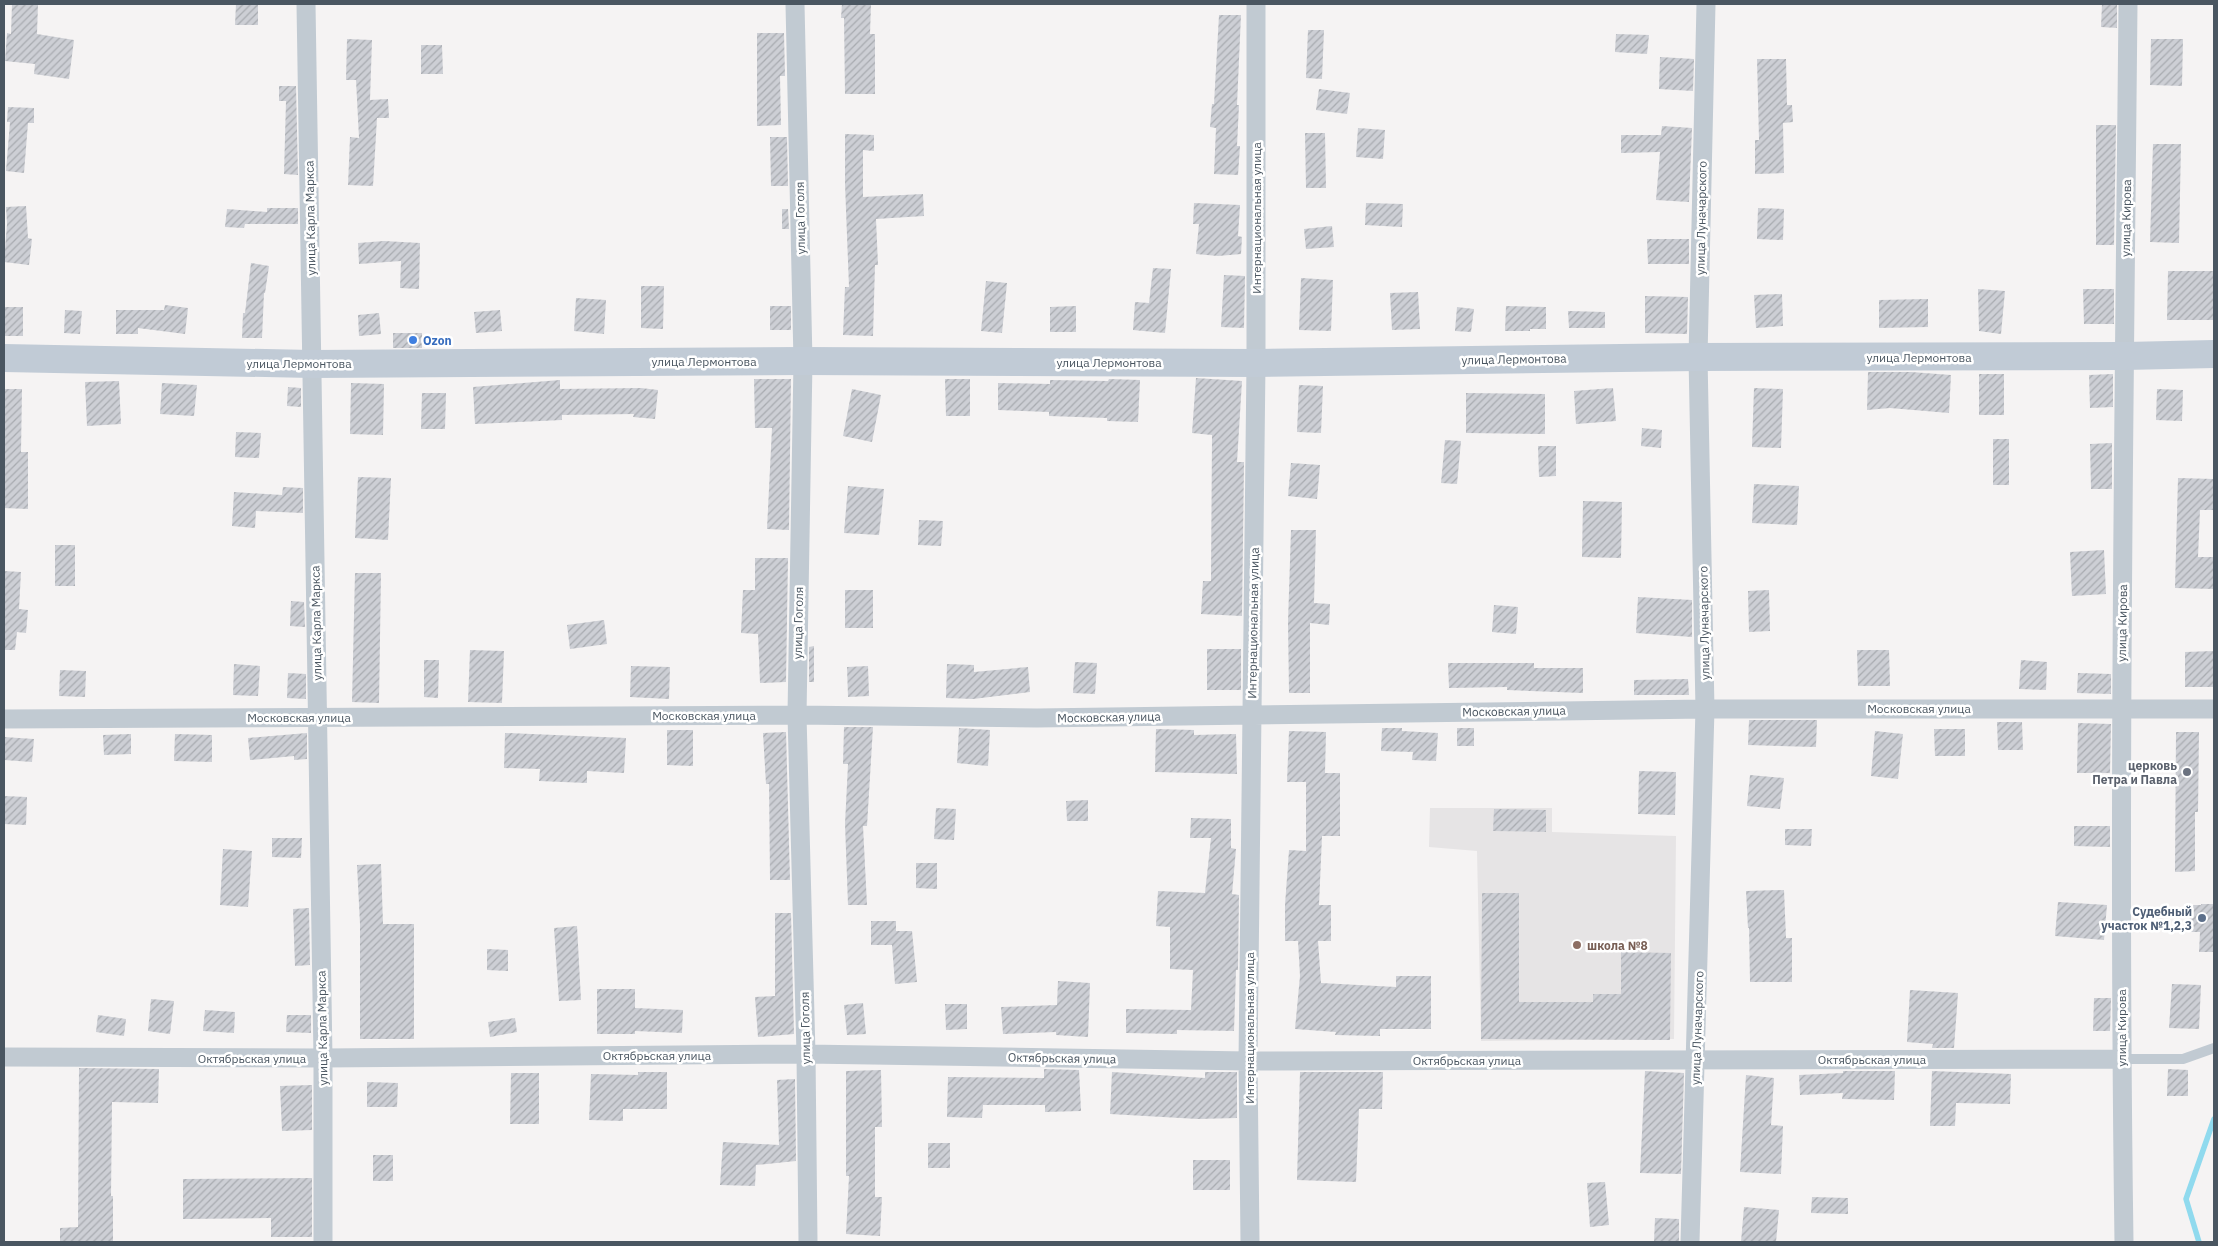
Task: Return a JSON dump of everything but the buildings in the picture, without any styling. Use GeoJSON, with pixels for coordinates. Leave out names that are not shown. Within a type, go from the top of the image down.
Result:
{"type":"FeatureCollection","features":[{"type":"Feature","properties":{"kind":"street","name":"улица Карла Маркса"},"geometry":{"type":"LineString","coordinates":[[306,4],[323,1058],[323,1242]]}},
{"type":"Feature","properties":{"kind":"street","name":"улица Гоголя"},"geometry":{"type":"LineString","coordinates":[[795,4],[803,361],[796,715],[806,1054],[808,1242]]}},
{"type":"Feature","properties":{"kind":"street","name":"Интернациональная улица"},"geometry":{"type":"LineString","coordinates":[[1250,1242],[1248,1061],[1256,363],[1256,4]]}},
{"type":"Feature","properties":{"kind":"street","name":"улица Луначарского"},"geometry":{"type":"LineString","coordinates":[[1690,1242],[1706,709],[1698,357],[1706,4]]}},
{"type":"Feature","properties":{"kind":"street","name":"улица Кирова"},"geometry":{"type":"LineString","coordinates":[[2124,1242],[2121,1059],[2121,707],[2128,4]]}},
{"type":"Feature","properties":{"kind":"street","name":"улица Лермонтова"},"geometry":{"type":"LineString","coordinates":[[4,358],[312,364],[803,361],[1256,363],[1698,357],[2214,354]]}},
{"type":"Feature","properties":{"kind":"street","name":"Московская улица"},"geometry":{"type":"LineString","coordinates":[[4,719],[796,715],[1037,718],[1706,709],[2214,708]]}},
{"type":"Feature","properties":{"kind":"street","name":"Октябрьская улица"},"geometry":{"type":"LineString","coordinates":[[4,1057],[323,1058],[806,1054],[1248,1061],[2121,1059]]}},
{"type":"Feature","properties":{"kind":"lane"},"geometry":{"type":"LineString","coordinates":[[2121,1059],[2183,1059],[2214,1048]]}},
{"type":"Feature","properties":{"kind":"shaded area","name":"школа №8"},"geometry":{"type":"Polygon","coordinates":[[[1430,808],[1552,808],[1552,832],[1676,836],[1674,1039],[1481,1041],[1477,851],[1429,847],[1430,808]]]}},
{"type":"Feature","properties":{"kind":"waterway"},"geometry":{"type":"LineString","coordinates":[[2199,1242],[2186,1199],[2214,1119]]}},
{"type":"Feature","properties":{"kind":"place","name":"Ozon"},"geometry":{"type":"Point","coordinates":[413,340]}},
{"type":"Feature","properties":{"kind":"place","name":"церковь Петра и Павла"},"geometry":{"type":"Point","coordinates":[2187,772]}},
{"type":"Feature","properties":{"kind":"place","name":"Судебный участок №1,2,3"},"geometry":{"type":"Point","coordinates":[2202,918]}},
{"type":"Feature","properties":{"kind":"place","name":"школа №8"},"geometry":{"type":"Point","coordinates":[1577,945]}}]}
